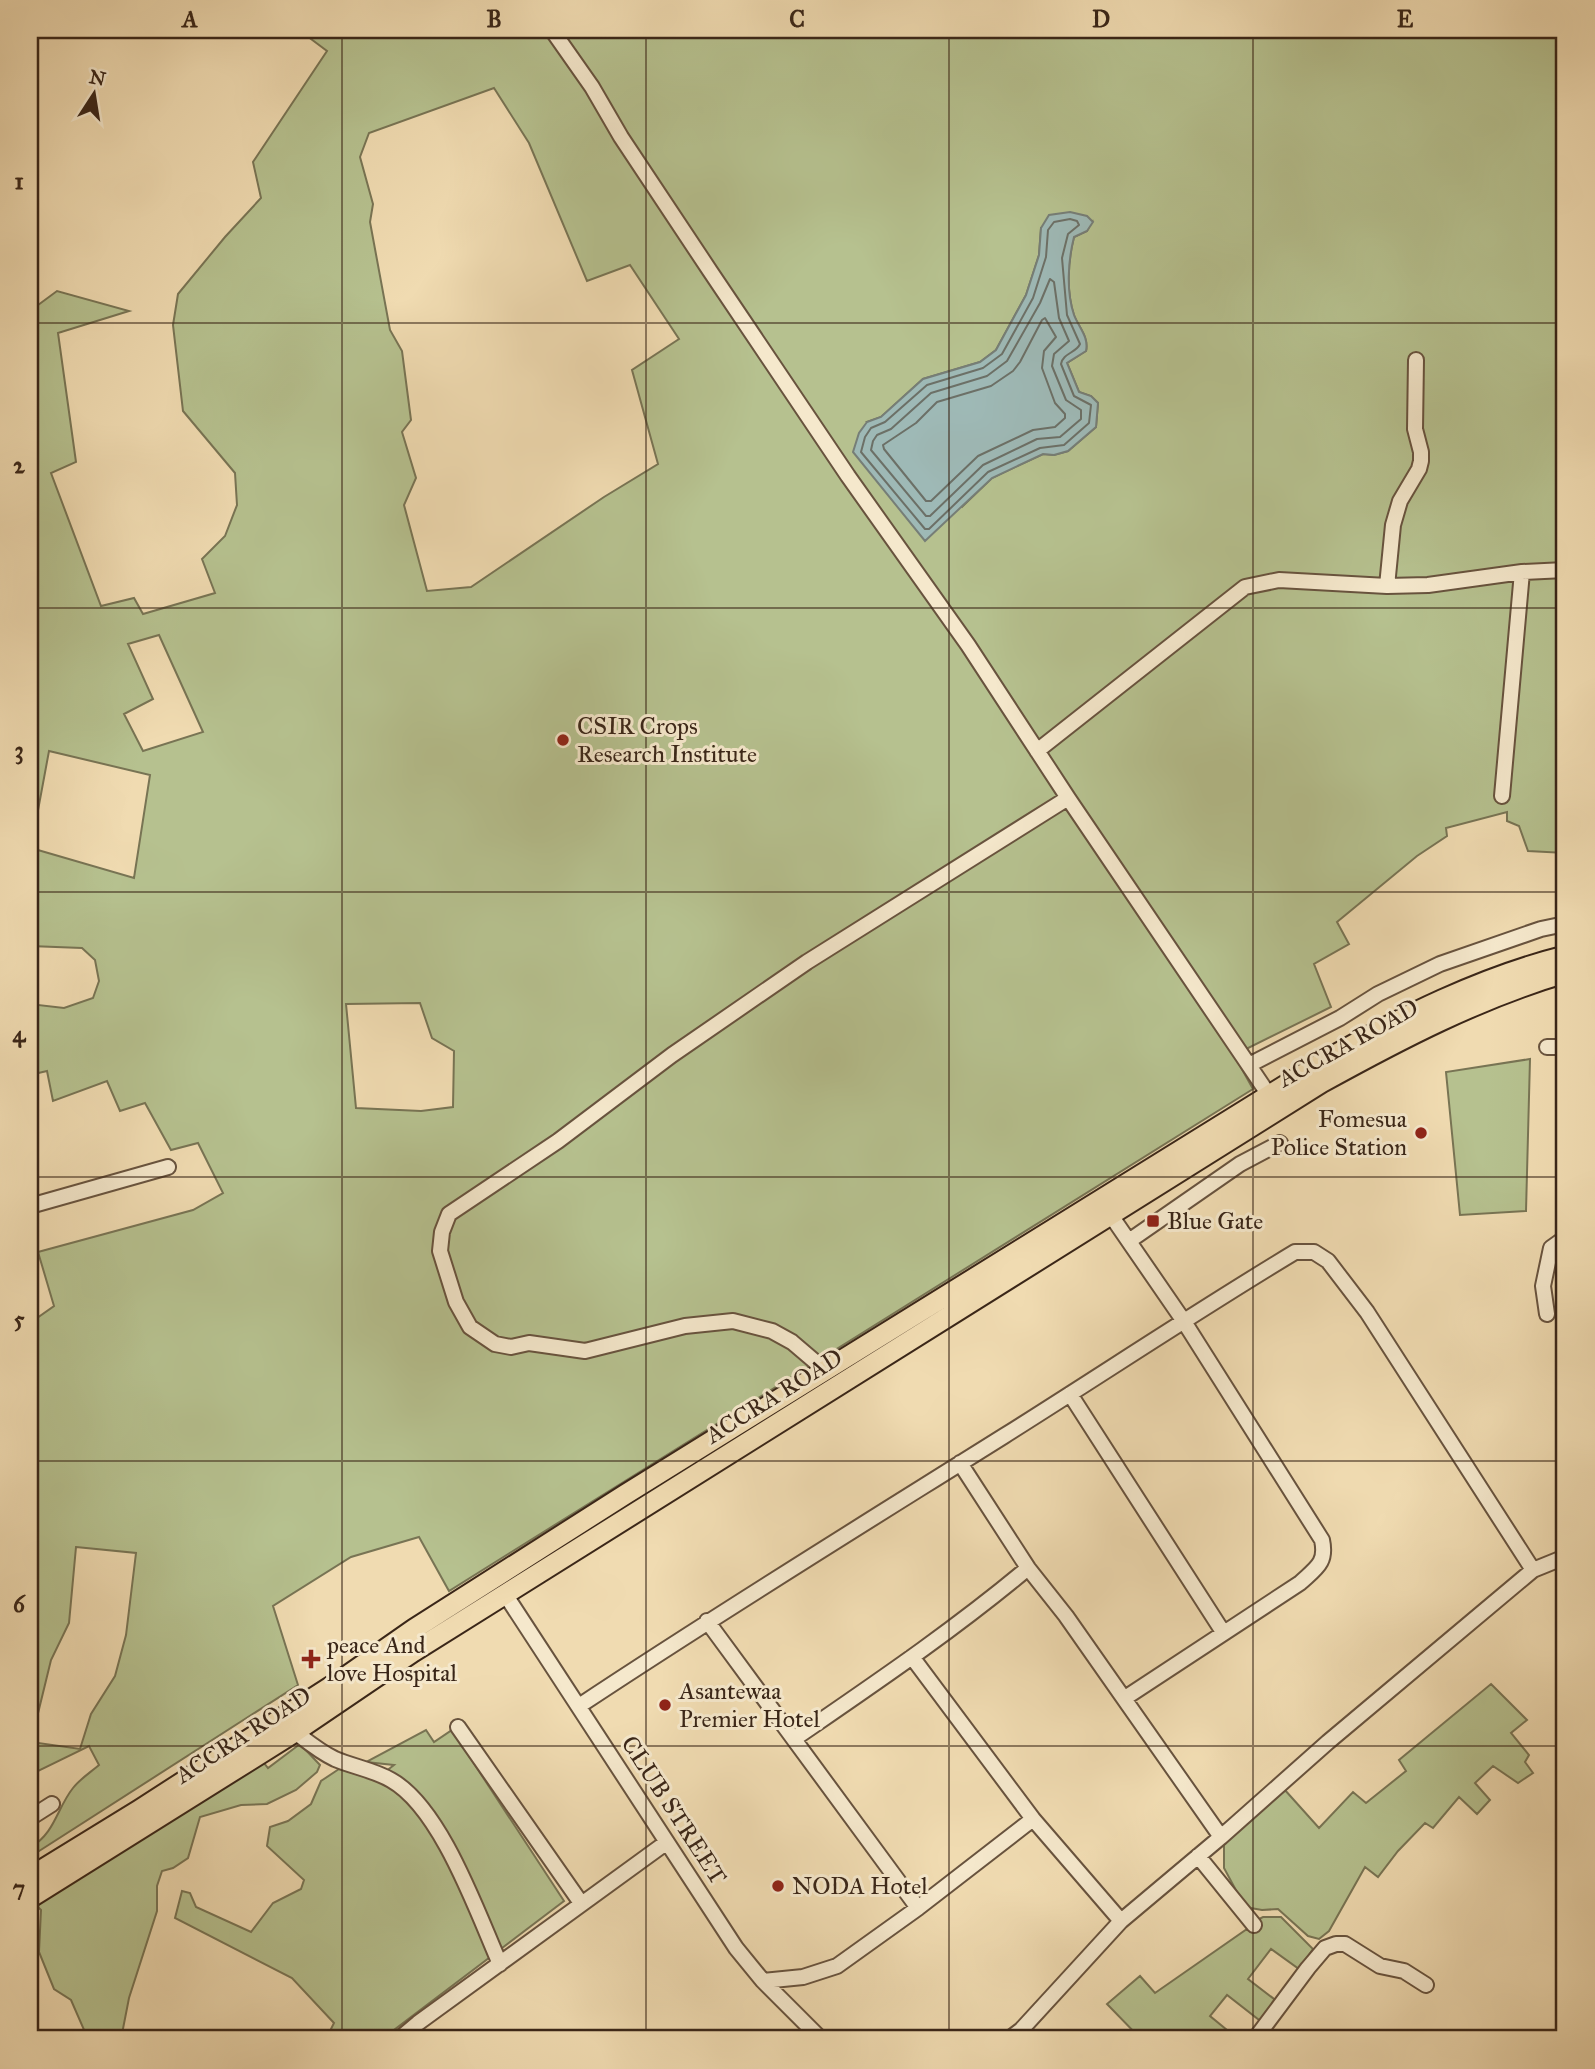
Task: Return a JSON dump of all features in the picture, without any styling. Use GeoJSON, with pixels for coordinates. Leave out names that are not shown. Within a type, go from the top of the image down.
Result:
{"type":"FeatureCollection","features":[{"type":"Feature","properties":{"kind":"highway","name":"ACCRA ROAD"},"geometry":{"type":"LineString","coordinates":[[30,1877],[243,1743],[414,1629],[593,1515],[1269,1094],[1382,1028],[1499,977],[1565,956]]}},
{"type":"Feature","properties":{"kind":"highway","name":"ACCRA ROAD"},"geometry":{"type":"LineString","coordinates":[[30,1898],[295,1732],[413,1651],[1321,1083],[1384,1048],[1468,1008],[1565,973]]}},
{"type":"Feature","properties":{"kind":"street"},"geometry":{"type":"LineString","coordinates":[[552,30],[848,476],[968,645],[1269,1094]]}},
{"type":"Feature","properties":{"kind":"street"},"geometry":{"type":"LineString","coordinates":[[1387,586],[1393,525],[1400,501],[1421,461],[1415,429],[1416,360]]}},
{"type":"Feature","properties":{"kind":"street"},"geometry":{"type":"LineString","coordinates":[[1037,751],[1245,587],[1279,580],[1387,586],[1428,584],[1522,572],[1565,570]]}},
{"type":"Feature","properties":{"kind":"street"},"geometry":{"type":"LineString","coordinates":[[1502,796],[1522,572]]}},
{"type":"Feature","properties":{"kind":"street"},"geometry":{"type":"LineString","coordinates":[[826,1371],[792,1342],[772,1331],[733,1321],[684,1326],[585,1351],[529,1343],[510,1347],[495,1344],[470,1327],[456,1302],[440,1251],[442,1232],[449,1214],[558,1141],[672,1055],[807,962],[1069,798]]}},
{"type":"Feature","properties":{"kind":"street"},"geometry":{"type":"LineString","coordinates":[[1250,1065],[1317,1031],[1378,994],[1440,964],[1541,929],[1565,924]]}},
{"type":"Feature","properties":{"kind":"street"},"geometry":{"type":"LineString","coordinates":[[1547,1047],[1565,1047]]}},
{"type":"Feature","properties":{"kind":"street"},"geometry":{"type":"LineString","coordinates":[[1129,1241],[1240,1164],[1280,1143]]}},
{"type":"Feature","properties":{"kind":"street"},"geometry":{"type":"LineString","coordinates":[[30,1206],[168,1167]]}},
{"type":"Feature","properties":{"kind":"street"},"geometry":{"type":"LineString","coordinates":[[1110,1214],[1183,1320],[1322,1540],[1325,1554],[1320,1564],[1300,1583],[1125,1698]]}},
{"type":"Feature","properties":{"kind":"street"},"geometry":{"type":"LineString","coordinates":[[1547,1314],[1544,1286],[1551,1248],[1565,1238]]}},
{"type":"Feature","properties":{"kind":"street"},"geometry":{"type":"LineString","coordinates":[[579,1706],[707,1621],[1295,1252],[1314,1252],[1328,1261],[1367,1312],[1533,1570]]}},
{"type":"Feature","properties":{"kind":"street"},"geometry":{"type":"LineString","coordinates":[[1070,1394],[1223,1632]]}},
{"type":"Feature","properties":{"kind":"street"},"geometry":{"type":"LineString","coordinates":[[960,1463],[1028,1568],[1125,1698],[1221,1837]]}},
{"type":"Feature","properties":{"kind":"street"},"geometry":{"type":"LineString","coordinates":[[1009,2039],[1021,2030],[1121,1921],[1533,1570],[1565,1557]]}},
{"type":"Feature","properties":{"kind":"street"},"geometry":{"type":"LineString","coordinates":[[794,1739],[912,1657],[1028,1568]]}},
{"type":"Feature","properties":{"kind":"street","name":"CLUB STREET"},"geometry":{"type":"LineString","coordinates":[[505,1594],[736,1948],[763,1981],[821,2039]]}},
{"type":"Feature","properties":{"kind":"street"},"geometry":{"type":"LineString","coordinates":[[707,1621],[918,1908]]}},
{"type":"Feature","properties":{"kind":"street"},"geometry":{"type":"LineString","coordinates":[[912,1657],[1033,1819],[1121,1921]]}},
{"type":"Feature","properties":{"kind":"street"},"geometry":{"type":"LineString","coordinates":[[458,1727],[581,1903]]}},
{"type":"Feature","properties":{"kind":"street"},"geometry":{"type":"LineString","coordinates":[[295,1732],[318,1751],[375,1772],[411,1794],[456,1863],[500,1964]]}},
{"type":"Feature","properties":{"kind":"street"},"geometry":{"type":"LineString","coordinates":[[30,1818],[52,1804]]}},
{"type":"Feature","properties":{"kind":"street"},"geometry":{"type":"LineString","coordinates":[[763,1981],[803,1977],[838,1966],[1033,1819]]}},
{"type":"Feature","properties":{"kind":"street"},"geometry":{"type":"LineString","coordinates":[[399,2039],[667,1842]]}},
{"type":"Feature","properties":{"kind":"street"},"geometry":{"type":"LineString","coordinates":[[1198,1856],[1254,1925]]}},
{"type":"Feature","properties":{"kind":"street"},"geometry":{"type":"LineString","coordinates":[[1255,2039],[1325,1948],[1336,1944],[1345,1944],[1380,1966],[1404,1971],[1426,1985]]}},
{"type":"Feature","properties":{"kind":"green space"},"geometry":{"type":"Polygon","coordinates":[[[299,30],[1565,30],[1565,853],[1528,851],[1519,826],[1507,821],[1507,812],[1446,828],[1447,836],[1417,856],[1337,922],[1349,944],[1314,964],[1331,1007],[1234,1055],[1253,1089],[449,1591],[419,1537],[351,1557],[273,1606],[298,1685],[36,1853],[31,1847],[51,1827],[73,1788],[99,1765],[89,1746],[30,1775],[30,1323],[54,1306],[38,1252],[193,1210],[223,1193],[198,1143],[171,1150],[145,1103],[120,1111],[107,1081],[53,1101],[47,1071],[30,1075],[30,1004],[64,1008],[93,998],[99,981],[95,960],[82,948],[30,946],[30,311],[57,291],[129,311],[58,333],[76,462],[51,473],[101,606],[134,598],[143,614],[215,593],[202,559],[225,536],[237,505],[235,473],[183,411],[173,325],[178,294],[261,198],[253,162],[327,51],[299,30]],[[494,88],[369,133],[360,157],[373,204],[370,222],[390,330],[402,351],[411,420],[402,432],[416,478],[404,505],[427,591],[471,587],[604,497],[658,464],[632,370],[679,339],[630,265],[587,281],[529,143],[494,88]],[[1092,221],[1041,228],[1039,255],[1026,295],[996,350],[980,362],[923,379],[881,417],[867,422],[962,507],[992,478],[1043,454],[1054,455],[1068,451],[1096,427],[1098,403],[1091,396],[1079,392],[1067,363],[1086,351],[1087,346],[1071,306],[1069,276],[1074,237],[1087,231],[1092,221]],[[159,635],[128,644],[153,699],[124,714],[143,751],[203,732],[159,635]],[[49,751],[31,848],[134,878],[150,775],[49,751]],[[420,1003],[346,1004],[356,1108],[421,1111],[453,1107],[454,1051],[432,1038],[420,1003]],[[76,1547],[69,1623],[51,1660],[31,1742],[80,1749],[91,1714],[115,1676],[126,1635],[136,1553],[76,1547]]]}},
{"type":"Feature","properties":{"kind":"green space"},"geometry":{"type":"Polygon","coordinates":[[[1530,1059],[1526,1211],[1460,1215],[1446,1072],[1530,1059]]]}},
{"type":"Feature","properties":{"kind":"green space"},"geometry":{"type":"Polygon","coordinates":[[[1491,1684],[1527,1720],[1511,1733],[1529,1755],[1525,1762],[1533,1773],[1518,1783],[1493,1766],[1475,1783],[1490,1800],[1477,1814],[1459,1797],[1433,1828],[1425,1823],[1378,1877],[1365,1867],[1329,1931],[1319,1939],[1308,1936],[1278,1909],[1245,1907],[1224,1868],[1224,1843],[1284,1789],[1319,1828],[1353,1792],[1366,1803],[1406,1771],[1399,1760],[1491,1684]]]}},
{"type":"Feature","properties":{"kind":"green space"},"geometry":{"type":"Polygon","coordinates":[[[426,1730],[434,1742],[452,1730],[564,1901],[382,2039],[326,2039],[334,2023],[292,1978],[175,1918],[182,1891],[190,1893],[196,1907],[251,1932],[273,1903],[301,1889],[304,1880],[267,1846],[270,1827],[288,1821],[311,1804],[321,1781],[339,1769],[376,1779],[394,1765],[366,1762],[426,1730]]]}},
{"type":"Feature","properties":{"kind":"green space"},"geometry":{"type":"Polygon","coordinates":[[[300,1744],[320,1765],[317,1772],[296,1790],[267,1804],[241,1805],[200,1817],[188,1858],[173,1868],[162,1871],[157,1886],[157,1911],[129,1998],[121,2039],[88,2039],[71,2000],[54,1989],[39,1952],[41,1910],[39,1908],[30,1913],[30,1902],[260,1758],[268,1768],[300,1744]]]}},
{"type":"Feature","properties":{"kind":"green space"},"geometry":{"type":"Polygon","coordinates":[[[1263,1917],[1281,1917],[1313,1949],[1299,1969],[1271,1949],[1248,1979],[1278,2002],[1263,2023],[1227,1995],[1210,2016],[1238,2039],[1141,2039],[1107,2004],[1140,1976],[1155,1993],[1247,1929],[1251,1932],[1257,1920],[1263,1917]]]}},
{"type":"Feature","properties":{"kind":"water"},"geometry":{"type":"Polygon","coordinates":[[[1070,212],[1087,216],[1093,222],[1087,231],[1074,237],[1069,266],[1071,306],[1087,346],[1086,351],[1067,363],[1079,392],[1091,396],[1098,403],[1096,427],[1068,451],[1054,455],[1043,454],[992,478],[925,541],[853,452],[859,433],[867,422],[881,417],[923,379],[980,362],[996,350],[1026,295],[1039,255],[1041,228],[1049,215],[1070,212]]]}},
{"type":"Feature","properties":{"kind":"place","name":"CSIR Crops Research Institute"},"geometry":{"type":"Point","coordinates":[563,740]}},
{"type":"Feature","properties":{"kind":"place","name":"Fomesua Police Station"},"geometry":{"type":"Point","coordinates":[1421,1133]}},
{"type":"Feature","properties":{"kind":"place","name":"Blue Gate"},"geometry":{"type":"Point","coordinates":[1153,1221]}},
{"type":"Feature","properties":{"kind":"place","name":"peace And love Hospital"},"geometry":{"type":"Point","coordinates":[311,1659]}},
{"type":"Feature","properties":{"kind":"place","name":"Asantewaa Premier Hotel"},"geometry":{"type":"Point","coordinates":[665,1705]}},
{"type":"Feature","properties":{"kind":"place","name":"NODA Hotel"},"geometry":{"type":"Point","coordinates":[778,1886]}}]}
